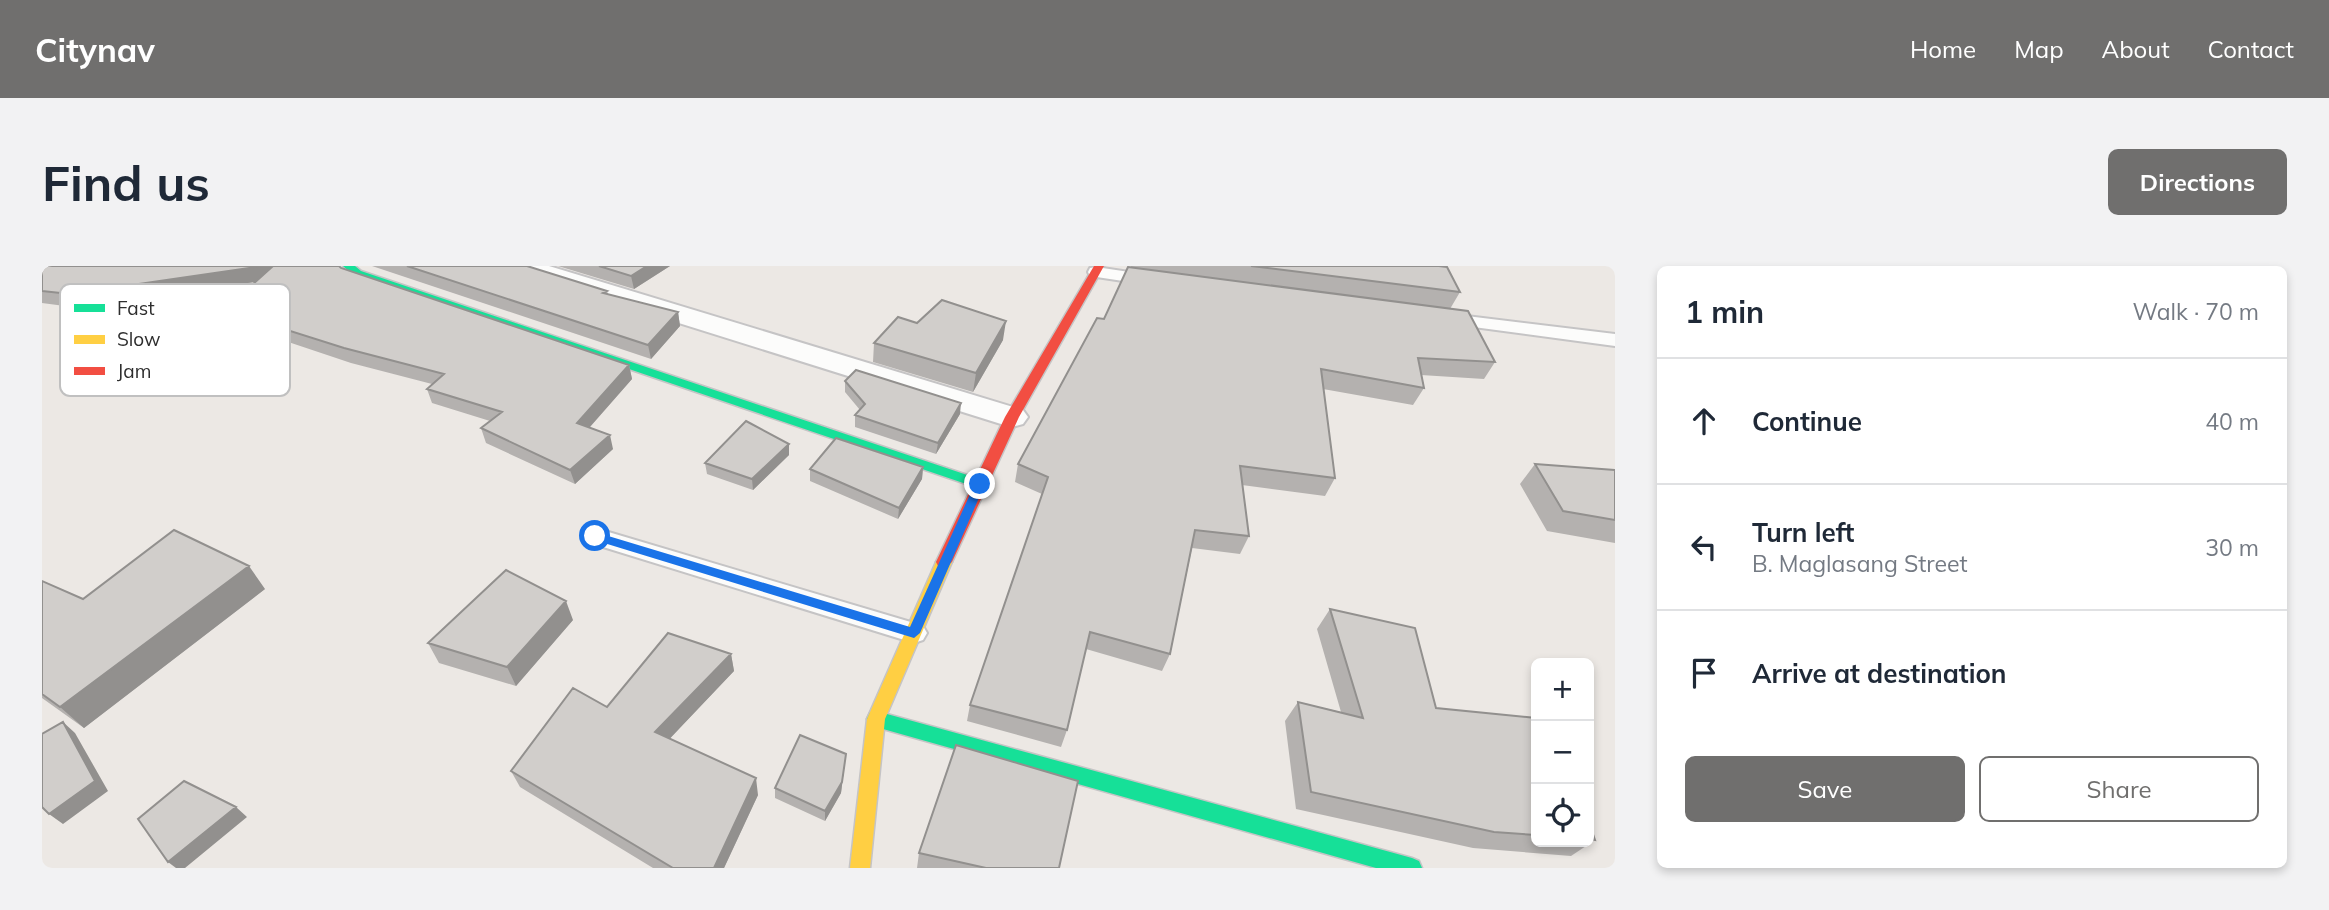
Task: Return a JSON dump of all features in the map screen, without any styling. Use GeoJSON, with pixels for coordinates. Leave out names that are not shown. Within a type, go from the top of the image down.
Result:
{"type":"FeatureCollection","features":[{"type":"Feature","properties":{"kind":"street"},"geometry":{"type":"LineString","coordinates":[[348,266],[356,273],[980,484]]}},
{"type":"Feature","properties":{"kind":"street"},"geometry":{"type":"LineString","coordinates":[[522,266],[1012,418]]}},
{"type":"Feature","properties":{"kind":"street"},"geometry":{"type":"LineString","coordinates":[[860,868],[876,719],[1012,418],[1098,269]]}},
{"type":"Feature","properties":{"kind":"street"},"geometry":{"type":"LineString","coordinates":[[876,719],[1412,868]]}},
{"type":"Feature","properties":{"kind":"lane"},"geometry":{"type":"LineString","coordinates":[[1098,269],[1178,283]]}},
{"type":"Feature","properties":{"kind":"lane"},"geometry":{"type":"LineString","coordinates":[[1424,316],[1615,341]]}},
{"type":"Feature","properties":{"kind":"lane"},"geometry":{"type":"LineString","coordinates":[[595,536],[914,633]]}},
{"type":"Feature","properties":{"kind":"building"},"geometry":{"type":"Polygon","coordinates":[[[42,266],[263,266],[139,284],[60,284],[60,293],[42,291],[42,266]]]}},
{"type":"Feature","properties":{"kind":"building"},"geometry":{"type":"Polygon","coordinates":[[[273,266],[339,266],[629,365],[577,423],[610,435],[570,470],[481,428],[502,412],[427,389],[444,374],[290,331],[290,284],[253,284],[273,266]]]}},
{"type":"Feature","properties":{"kind":"building"},"geometry":{"type":"Polygon","coordinates":[[[407,266],[527,266],[607,291],[603,293],[678,312],[648,345],[407,266]]]}},
{"type":"Feature","properties":{"kind":"building"},"geometry":{"type":"Polygon","coordinates":[[[599,266],[647,266],[631,276],[599,266]]]}},
{"type":"Feature","properties":{"kind":"building"},"geometry":{"type":"Polygon","coordinates":[[[1251,266],[1439,266],[1447,267],[1460,292],[1251,266]]]}},
{"type":"Feature","properties":{"kind":"building"},"geometry":{"type":"Polygon","coordinates":[[[1128,267],[1468,311],[1495,362],[1418,358],[1424,388],[1321,369],[1335,478],[1240,466],[1249,536],[1195,530],[1170,654],[1090,632],[1067,730],[970,705],[1048,477],[1018,464],[1097,318],[1104,319],[1128,267]]]}},
{"type":"Feature","properties":{"kind":"building"},"geometry":{"type":"Polygon","coordinates":[[[942,300],[1006,321],[976,373],[874,343],[898,317],[917,323],[942,300]]]}},
{"type":"Feature","properties":{"kind":"building"},"geometry":{"type":"Polygon","coordinates":[[[856,370],[961,403],[938,443],[855,415],[865,404],[845,381],[856,370]]]}},
{"type":"Feature","properties":{"kind":"building"},"geometry":{"type":"Polygon","coordinates":[[[746,421],[789,444],[752,479],[705,463],[746,421]]]}},
{"type":"Feature","properties":{"kind":"building"},"geometry":{"type":"Polygon","coordinates":[[[836,438],[923,467],[899,508],[810,469],[836,438]]]}},
{"type":"Feature","properties":{"kind":"building"},"geometry":{"type":"Polygon","coordinates":[[[1535,464],[1615,470],[1615,520],[1563,511],[1535,464]]]}},
{"type":"Feature","properties":{"kind":"building"},"geometry":{"type":"Polygon","coordinates":[[[174,530],[249,566],[60,707],[42,694],[42,581],[83,599],[174,530]]]}},
{"type":"Feature","properties":{"kind":"building"},"geometry":{"type":"Polygon","coordinates":[[[506,570],[566,601],[507,667],[428,643],[506,570]]]}},
{"type":"Feature","properties":{"kind":"building"},"geometry":{"type":"Polygon","coordinates":[[[1330,609],[1415,628],[1436,708],[1531,718],[1531,835],[1494,832],[1311,792],[1298,702],[1363,718],[1330,609]]]}},
{"type":"Feature","properties":{"kind":"building"},"geometry":{"type":"Polygon","coordinates":[[[668,633],[731,654],[655,732],[756,778],[714,868],[673,868],[511,771],[573,688],[607,707],[668,633]]]}},
{"type":"Feature","properties":{"kind":"building"},"geometry":{"type":"Polygon","coordinates":[[[63,722],[95,781],[49,814],[42,807],[42,734],[63,722]]]}},
{"type":"Feature","properties":{"kind":"building"},"geometry":{"type":"Polygon","coordinates":[[[800,735],[846,754],[842,782],[825,811],[775,788],[800,735]]]}},
{"type":"Feature","properties":{"kind":"building"},"geometry":{"type":"Polygon","coordinates":[[[956,745],[1078,781],[1059,868],[986,868],[919,853],[956,745]]]}},
{"type":"Feature","properties":{"kind":"building"},"geometry":{"type":"Polygon","coordinates":[[[184,781],[236,807],[168,862],[138,819],[184,781]]]}},
{"type":"Feature","properties":{"kind":"traffic: fast"},"geometry":{"type":"LineString","coordinates":[[348,266],[357,273],[980,484]]}},
{"type":"Feature","properties":{"kind":"traffic: fast"},"geometry":{"type":"LineString","coordinates":[[876,719],[1412,868]]}},
{"type":"Feature","properties":{"kind":"traffic: slow"},"geometry":{"type":"LineString","coordinates":[[860,868],[876,719],[944,562]]}},
{"type":"Feature","properties":{"kind":"traffic: jam"},"geometry":{"type":"LineString","coordinates":[[944,562],[1012,417],[1099,266]]}},
{"type":"Feature","properties":{"kind":"route"},"geometry":{"type":"LineString","coordinates":[[595,536],[914,633],[980,484]]}}]}
